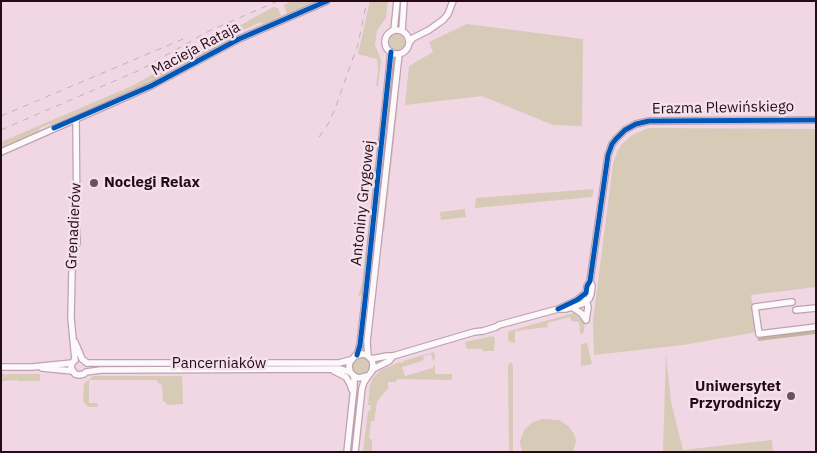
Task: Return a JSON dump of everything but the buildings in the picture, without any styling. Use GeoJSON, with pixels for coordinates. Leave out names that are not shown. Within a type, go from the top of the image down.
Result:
{"type":"FeatureCollection","features":[{"type":"Feature","properties":{"kind":"street","name":"Macieja Rataja"},"geometry":{"type":"LineString","coordinates":[[1,152],[151,86],[239,39],[327,1]]}},
{"type":"Feature","properties":{"kind":"street"},"geometry":{"type":"LineString","coordinates":[[394,30],[397,1]]}},
{"type":"Feature","properties":{"kind":"street"},"geometry":{"type":"LineString","coordinates":[[404,1],[404,32],[409,43]]}},
{"type":"Feature","properties":{"kind":"street"},"geometry":{"type":"LineString","coordinates":[[434,27],[416,32],[394,30],[388,34],[385,40],[386,47],[391,52],[399,54],[405,50],[413,38],[434,27],[448,14],[453,1]]}},
{"type":"Feature","properties":{"kind":"street","name":"Antoniny Grygowej"},"geometry":{"type":"LineString","coordinates":[[357,355],[363,318],[391,52]]}},
{"type":"Feature","properties":{"kind":"street","name":"Antoniny Grygowej"},"geometry":{"type":"LineString","coordinates":[[370,358],[367,342],[399,54]]}},
{"type":"Feature","properties":{"kind":"street","name":"Grenadierów"},"geometry":{"type":"LineString","coordinates":[[73,362],[71,318],[72,270],[77,243],[76,119]]}},
{"type":"Feature","properties":{"kind":"street","name":"Erazma Plewińskiego"},"geometry":{"type":"LineString","coordinates":[[584,298],[589,300],[592,286],[590,281],[608,155],[616,139],[625,130],[636,124],[649,121],[816,120]]}},
{"type":"Feature","properties":{"kind":"street"},"geometry":{"type":"LineString","coordinates":[[347,452],[354,394],[352,374],[349,366],[350,360],[357,355],[362,354],[370,358],[393,356],[495,324],[500,325],[572,307],[584,298]]}},
{"type":"Feature","properties":{"kind":"street"},"geometry":{"type":"LineString","coordinates":[[558,309],[584,298]]}},
{"type":"Feature","properties":{"kind":"street","name":"Erazma Plewińskiego"},"geometry":{"type":"LineString","coordinates":[[572,307],[582,314],[586,320],[588,307],[584,298]]}},
{"type":"Feature","properties":{"kind":"street"},"geometry":{"type":"LineString","coordinates":[[792,302],[755,307],[759,334],[816,327]]}},
{"type":"Feature","properties":{"kind":"street"},"geometry":{"type":"LineString","coordinates":[[796,310],[816,308]]}},
{"type":"Feature","properties":{"kind":"street"},"geometry":{"type":"LineString","coordinates":[[1,367],[32,367],[72,371],[74,374],[79,375],[84,374],[88,366],[73,334]]}},
{"type":"Feature","properties":{"kind":"street"},"geometry":{"type":"LineString","coordinates":[[355,452],[362,388],[367,376],[373,369],[393,356]]}},
{"type":"Feature","properties":{"kind":"street"},"geometry":{"type":"LineString","coordinates":[[370,358],[373,369]]}},
{"type":"Feature","properties":{"kind":"street","name":"Pancerniaków"},"geometry":{"type":"LineString","coordinates":[[84,361],[328,363],[350,360]]}},
{"type":"Feature","properties":{"kind":"street"},"geometry":{"type":"LineString","coordinates":[[32,367],[84,361]]}},
{"type":"Feature","properties":{"kind":"street"},"geometry":{"type":"LineString","coordinates":[[72,371],[73,362]]}},
{"type":"Feature","properties":{"kind":"street"},"geometry":{"type":"LineString","coordinates":[[329,369],[346,377],[354,394]]}},
{"type":"Feature","properties":{"kind":"street","name":"Pancerniaków"},"geometry":{"type":"LineString","coordinates":[[86,372],[101,370],[329,369],[341,370],[352,374]]}},
{"type":"Feature","properties":{"kind":"street"},"geometry":{"type":"LineString","coordinates":[[352,374],[361,378],[367,376]]}},
{"type":"Feature","properties":{"kind":"shaded area"},"geometry":{"type":"Polygon","coordinates":[[[291,1],[318,1],[287,14],[284,5],[291,1]]]}},
{"type":"Feature","properties":{"kind":"shaded area"},"geometry":{"type":"Polygon","coordinates":[[[370,1],[388,1],[386,18],[377,30],[375,45],[381,60],[378,86],[376,86],[377,59],[358,54],[370,1]]]}},
{"type":"Feature","properties":{"kind":"shaded area"},"geometry":{"type":"Polygon","coordinates":[[[273,7],[278,8],[281,16],[263,24],[261,22],[232,35],[228,41],[162,77],[52,125],[40,128],[38,132],[1,148],[1,142],[132,86],[273,7]]]}},
{"type":"Feature","properties":{"kind":"shaded area"},"geometry":{"type":"Polygon","coordinates":[[[467,24],[583,39],[582,126],[553,125],[482,96],[405,105],[409,66],[433,52],[429,42],[467,24]]]}},
{"type":"Feature","properties":{"kind":"shaded area"},"geometry":{"type":"Polygon","coordinates":[[[393,33],[401,33],[406,38],[404,49],[393,51],[388,46],[388,38],[393,33]]]}},
{"type":"Feature","properties":{"kind":"shaded area"},"geometry":{"type":"Polygon","coordinates":[[[393,64],[395,64],[365,343],[362,343],[393,64]]]}},
{"type":"Feature","properties":{"kind":"shaded area"},"geometry":{"type":"Polygon","coordinates":[[[398,103],[384,232],[382,229],[395,106],[398,103]]]}},
{"type":"Feature","properties":{"kind":"shaded area"},"geometry":{"type":"Polygon","coordinates":[[[648,128],[816,129],[816,287],[751,295],[757,332],[683,345],[594,355],[593,321],[613,164],[622,144],[631,136],[648,128]]]}},
{"type":"Feature","properties":{"kind":"shaded area"},"geometry":{"type":"Polygon","coordinates":[[[373,167],[376,173],[363,292],[358,297],[362,283],[373,189],[373,167]]]}},
{"type":"Feature","properties":{"kind":"shaded area"},"geometry":{"type":"Polygon","coordinates":[[[594,189],[592,197],[475,208],[476,198],[594,189]]]}},
{"type":"Feature","properties":{"kind":"shaded area"},"geometry":{"type":"Polygon","coordinates":[[[465,209],[466,217],[441,220],[440,212],[465,209]]]}},
{"type":"Feature","properties":{"kind":"shaded area"},"geometry":{"type":"Polygon","coordinates":[[[574,313],[585,321],[582,334],[580,334],[579,322],[571,321],[570,317],[547,323],[548,327],[515,331],[515,343],[508,340],[508,332],[574,313]]]}},
{"type":"Feature","properties":{"kind":"shaded area"},"geometry":{"type":"Polygon","coordinates":[[[816,328],[816,334],[758,341],[757,336],[816,328]]]}},
{"type":"Feature","properties":{"kind":"shaded area"},"geometry":{"type":"Polygon","coordinates":[[[493,336],[495,339],[494,351],[467,349],[465,342],[493,336]]]}},
{"type":"Feature","properties":{"kind":"shaded area"},"geometry":{"type":"Polygon","coordinates":[[[587,343],[592,364],[581,366],[581,344],[587,343]]]}},
{"type":"Feature","properties":{"kind":"shaded area"},"geometry":{"type":"Polygon","coordinates":[[[434,352],[435,359],[433,361],[431,354],[423,356],[424,359],[422,361],[402,367],[405,376],[433,368],[433,365],[435,366],[435,374],[452,374],[452,380],[397,379],[396,382],[388,382],[388,389],[377,402],[374,421],[371,421],[369,438],[372,440],[372,452],[363,452],[368,411],[370,411],[371,405],[368,405],[370,385],[373,378],[381,370],[434,352]]]}},
{"type":"Feature","properties":{"kind":"shaded area"},"geometry":{"type":"Polygon","coordinates":[[[666,354],[671,402],[683,450],[772,440],[773,452],[663,452],[666,354]]]}},
{"type":"Feature","properties":{"kind":"shaded area"},"geometry":{"type":"Polygon","coordinates":[[[361,357],[367,360],[370,366],[367,372],[361,375],[355,372],[352,366],[355,360],[361,357]]]}},
{"type":"Feature","properties":{"kind":"shaded area"},"geometry":{"type":"Polygon","coordinates":[[[511,362],[513,367],[513,452],[509,452],[508,365],[511,362]]]}},
{"type":"Feature","properties":{"kind":"shaded area"},"geometry":{"type":"Polygon","coordinates":[[[2,374],[5,374],[6,377],[7,374],[40,374],[40,381],[3,381],[1,385],[2,374]]]}},
{"type":"Feature","properties":{"kind":"shaded area"},"geometry":{"type":"Polygon","coordinates":[[[93,376],[182,376],[183,404],[166,405],[166,402],[163,402],[162,385],[157,380],[89,380],[89,402],[97,403],[98,406],[88,407],[83,401],[84,384],[93,376]]]}},
{"type":"Feature","properties":{"kind":"shaded area"},"geometry":{"type":"Polygon","coordinates":[[[542,419],[559,420],[568,426],[574,434],[576,441],[573,452],[523,452],[520,441],[524,430],[533,422],[542,419]]]}},
{"type":"Feature","properties":{"kind":"railway"},"geometry":{"type":"LineString","coordinates":[[1,130],[140,70],[209,31],[278,1]]}},
{"type":"Feature","properties":{"kind":"railway"},"geometry":{"type":"LineString","coordinates":[[319,137],[335,109],[358,44],[367,1]]}},
{"type":"Feature","properties":{"kind":"railway"},"geometry":{"type":"LineString","coordinates":[[1,116],[183,39]]}},
{"type":"Feature","properties":{"kind":"cycle path"},"geometry":{"type":"LineString","coordinates":[[54,128],[151,86],[239,39],[327,1]]}},
{"type":"Feature","properties":{"kind":"cycle path"},"geometry":{"type":"LineString","coordinates":[[357,355],[360,345],[365,301],[391,52]]}},
{"type":"Feature","properties":{"kind":"cycle path"},"geometry":{"type":"LineString","coordinates":[[558,309],[577,300],[586,293],[590,281],[608,155],[612,144],[625,130],[636,124],[649,121],[816,120]]}},
{"type":"Feature","properties":{"kind":"place","name":"Noclegi Relax"},"geometry":{"type":"Point","coordinates":[94,183]}},
{"type":"Feature","properties":{"kind":"place","name":"Uniwersytet Przyrodniczy"},"geometry":{"type":"Point","coordinates":[791,396]}}]}
